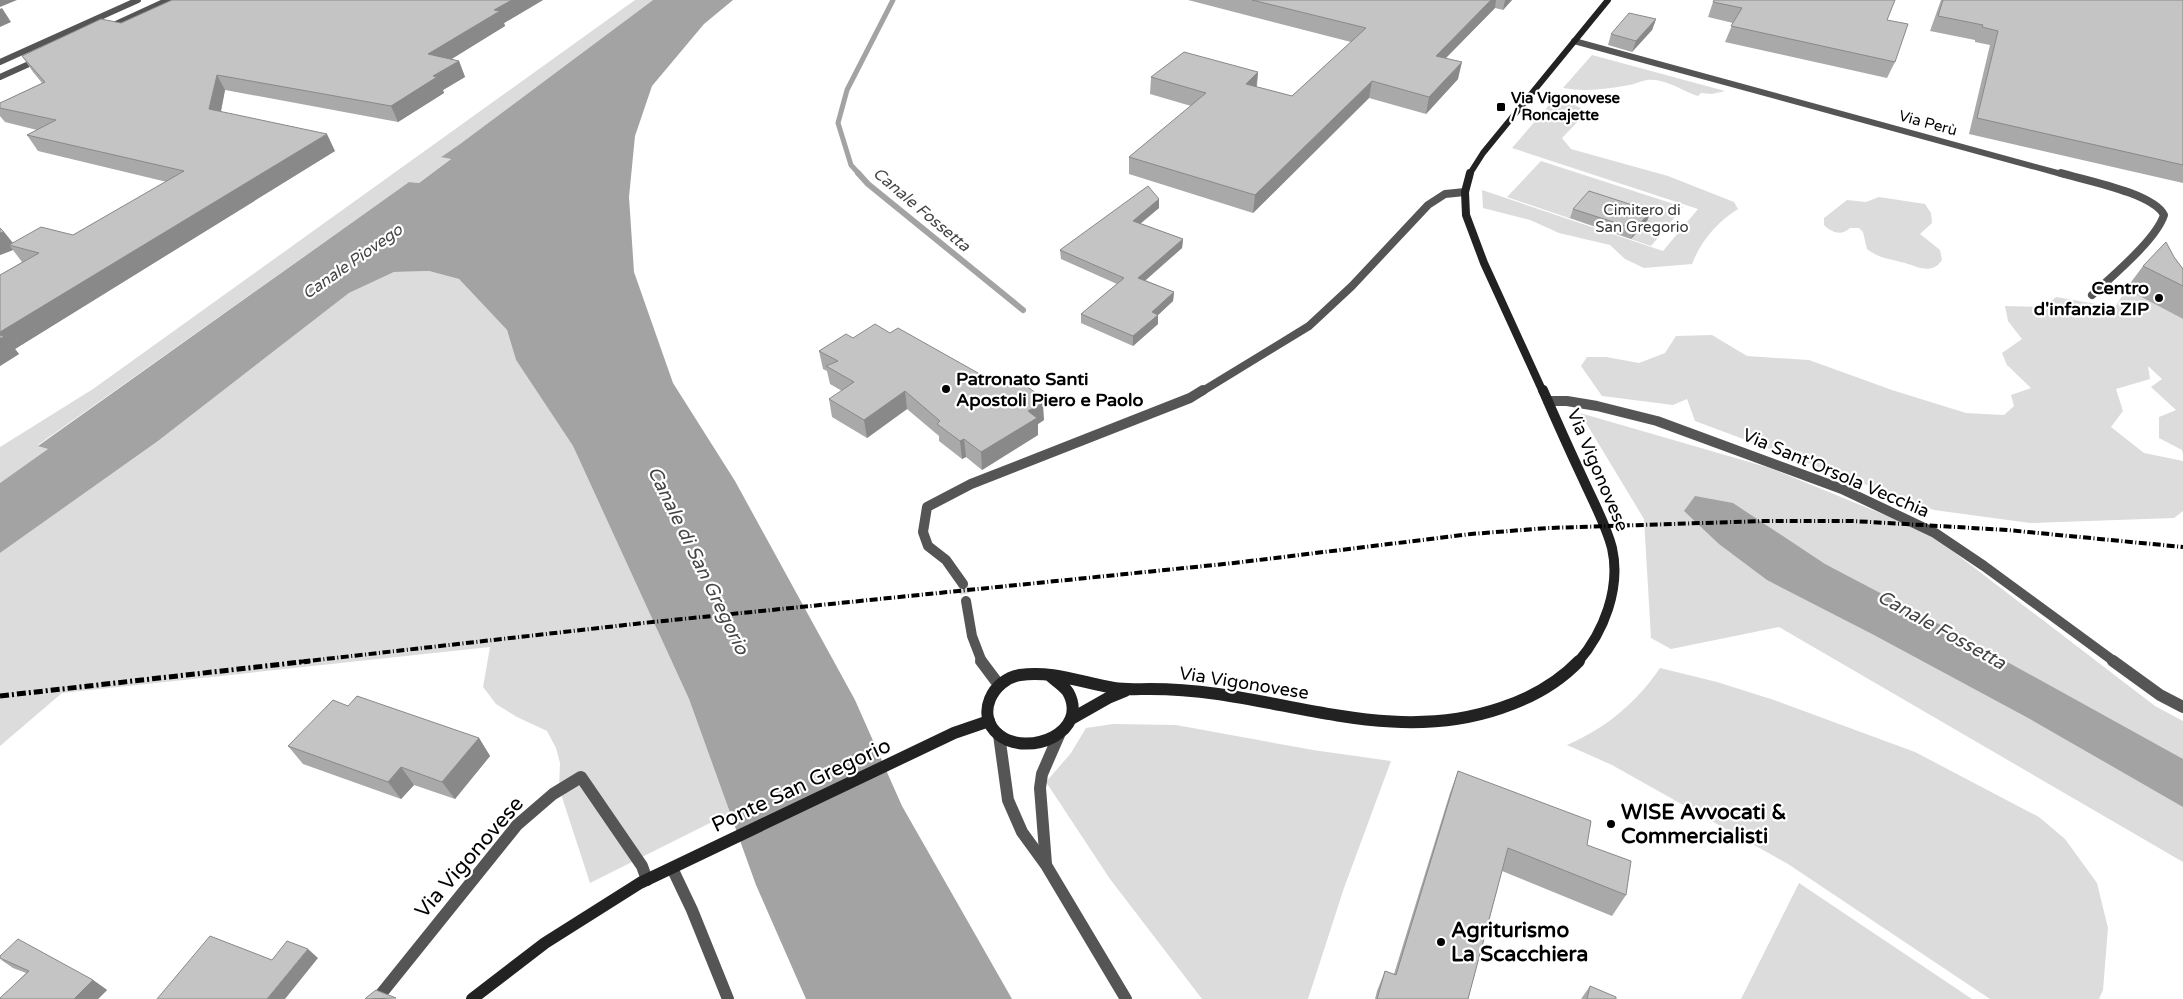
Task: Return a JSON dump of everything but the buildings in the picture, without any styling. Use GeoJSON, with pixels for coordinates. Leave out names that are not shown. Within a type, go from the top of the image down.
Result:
{"type":"FeatureCollection","features":[{"type":"Feature","properties":{"kind":"main road","name":"Via Vigonovese"},"geometry":{"type":"LineString","coordinates":[[999,685],[1006,680],[1023,674],[1033,673],[1127,690],[1157,689],[1215,694],[1339,717],[1398,724],[1470,719],[1503,709],[1539,693],[1570,671],[1588,650],[1602,626],[1610,601],[1614,576],[1614,556],[1604,524],[1484,263],[1466,215],[1465,192],[1470,173],[1483,153],[1608,0]]}},
{"type":"Feature","properties":{"kind":"main road"},"geometry":{"type":"LineString","coordinates":[[1050,676],[1064,686],[1072,699],[1071,719]]}},
{"type":"Feature","properties":{"kind":"main road"},"geometry":{"type":"LineString","coordinates":[[999,685],[992,693],[988,702],[989,722],[998,735],[1021,745],[1041,743],[1059,735]]}},
{"type":"Feature","properties":{"kind":"main road","name":"Via Vigonovese"},"geometry":{"type":"LineString","coordinates":[[1059,735],[1071,719],[1108,698],[1127,690]]}},
{"type":"Feature","properties":{"kind":"main road","name":"Ponte San Gregorio"},"geometry":{"type":"LineString","coordinates":[[678,865],[964,729],[989,722]]}},
{"type":"Feature","properties":{"kind":"main road"},"geometry":{"type":"LineString","coordinates":[[472,999],[545,943],[615,898],[678,865]]}},
{"type":"Feature","properties":{"kind":"street"},"geometry":{"type":"LineString","coordinates":[[0,62],[138,0]]}},
{"type":"Feature","properties":{"kind":"street"},"geometry":{"type":"LineString","coordinates":[[94,34],[168,0]]}},
{"type":"Feature","properties":{"kind":"street","name":"Via Perù"},"geometry":{"type":"LineString","coordinates":[[1574,41],[2122,190],[2150,202],[2162,210],[2164,215],[2163,222],[2147,241],[2092,295]]}},
{"type":"Feature","properties":{"kind":"street"},"geometry":{"type":"LineString","coordinates":[[0,77],[43,57]]}},
{"type":"Feature","properties":{"kind":"street"},"geometry":{"type":"LineString","coordinates":[[963,584],[946,560],[928,546],[923,532],[927,507],[971,484],[1190,398],[1309,326],[1352,286],[1428,205],[1440,195],[1449,192],[1465,192]]}},
{"type":"Feature","properties":{"kind":"street","name":"Via Sant'Orsola Vecchia"},"geometry":{"type":"LineString","coordinates":[[1548,401],[1567,400],[1657,421],[1842,489],[1935,533],[1984,566],[2160,695],[2183,707]]}},
{"type":"Feature","properties":{"kind":"street"},"geometry":{"type":"LineString","coordinates":[[966,601],[978,658],[988,674],[999,685]]}},
{"type":"Feature","properties":{"kind":"street"},"geometry":{"type":"LineString","coordinates":[[998,735],[1008,800],[1022,832],[1046,865],[1126,999]]}},
{"type":"Feature","properties":{"kind":"street"},"geometry":{"type":"LineString","coordinates":[[1046,865],[1040,788],[1042,774],[1059,735]]}},
{"type":"Feature","properties":{"kind":"street","name":"Via Vigonovese"},"geometry":{"type":"LineString","coordinates":[[377,999],[517,825],[553,794],[581,777],[642,866],[647,880]]}},
{"type":"Feature","properties":{"kind":"street"},"geometry":{"type":"LineString","coordinates":[[678,865],[692,910],[728,999]]}},
{"type":"Feature","properties":{"kind":"green space"},"geometry":{"type":"Polygon","coordinates":[[[635,0],[653,0],[442,156],[452,158],[419,183],[409,182],[38,445],[49,449],[0,483],[0,447],[93,389],[635,0]]]}},
{"type":"Feature","properties":{"kind":"green space"},"geometry":{"type":"Polygon","coordinates":[[[1592,55],[1725,91],[1712,94],[1701,93],[1698,96],[1667,83],[1654,80],[1596,90],[1563,88],[1592,55]]]}},
{"type":"Feature","properties":{"kind":"green space"},"geometry":{"type":"Polygon","coordinates":[[[1556,97],[1588,111],[1562,138],[1571,149],[1668,176],[1734,202],[1738,209],[1710,233],[1692,264],[1644,268],[1625,259],[1610,245],[1559,233],[1530,220],[1483,208],[1482,190],[1663,251],[1698,209],[1512,148],[1556,97]]]}},
{"type":"Feature","properties":{"kind":"green space","name":"Cimitero di San Gregorio"},"geometry":{"type":"Polygon","coordinates":[[[1541,161],[1683,207],[1651,246],[1507,197],[1541,161]]]}},
{"type":"Feature","properties":{"kind":"green space"},"geometry":{"type":"Polygon","coordinates":[[[1879,197],[1925,204],[1931,213],[1932,223],[1920,234],[1940,250],[1942,260],[1938,265],[1925,269],[1881,257],[1867,249],[1863,232],[1859,228],[1850,228],[1840,233],[1830,230],[1824,225],[1824,218],[1847,200],[1866,202],[1879,197]]]}},
{"type":"Feature","properties":{"kind":"green space"},"geometry":{"type":"Polygon","coordinates":[[[429,271],[459,279],[507,330],[516,360],[573,446],[689,699],[730,813],[590,883],[559,788],[560,763],[556,748],[547,731],[517,717],[496,704],[483,687],[490,647],[62,693],[0,746],[0,553],[158,441],[349,293],[394,272],[429,271]]]}},
{"type":"Feature","properties":{"kind":"green space"},"geometry":{"type":"Polygon","coordinates":[[[2126,289],[2183,319],[2183,455],[2182,450],[2159,438],[2159,417],[2176,410],[2151,387],[2162,379],[2148,366],[2150,379],[2116,389],[2123,411],[2111,427],[2144,453],[2183,461],[2183,511],[2174,518],[2030,523],[1934,510],[1695,421],[1687,399],[1673,405],[1602,396],[1581,366],[1587,357],[1606,357],[1639,363],[1665,353],[1676,336],[1712,335],[1747,356],[1809,360],[1892,390],[1966,413],[2004,415],[2014,406],[2011,395],[2031,388],[2007,365],[2002,353],[2022,339],[2008,321],[2005,306],[2044,307],[2056,297],[2103,305],[2117,313],[2116,306],[2126,289]]]}},
{"type":"Feature","properties":{"kind":"green space"},"geometry":{"type":"Polygon","coordinates":[[[1580,413],[1770,468],[1929,533],[2155,706],[2183,721],[2183,862],[1779,627],[1671,649],[1651,638],[1644,519],[1580,413]]]}},
{"type":"Feature","properties":{"kind":"green space"},"geometry":{"type":"Polygon","coordinates":[[[1660,668],[1717,682],[1774,700],[1915,752],[2039,817],[2065,839],[2097,883],[2108,928],[2103,990],[2099,999],[1990,999],[1788,864],[1612,765],[1567,745],[1595,731],[1619,713],[1641,692],[1660,668]]]}},
{"type":"Feature","properties":{"kind":"green space"},"geometry":{"type":"Polygon","coordinates":[[[1113,724],[1176,725],[1313,750],[1391,761],[1344,888],[1308,999],[1202,999],[1110,879],[1046,782],[1071,753],[1086,728],[1113,724]]]}},
{"type":"Feature","properties":{"kind":"green space"},"geometry":{"type":"Polygon","coordinates":[[[1799,883],[1972,999],[1741,999],[1799,883]]]}},
{"type":"Feature","properties":{"kind":"water"},"geometry":{"type":"Polygon","coordinates":[[[653,0],[733,0],[704,24],[652,86],[635,136],[629,197],[634,272],[673,383],[735,481],[855,700],[902,806],[1012,999],[806,999],[756,885],[689,699],[573,446],[516,360],[507,330],[459,279],[429,271],[394,272],[349,293],[158,441],[0,553],[0,483],[48,449],[38,446],[409,182],[419,183],[451,159],[441,157],[653,0]]]}},
{"type":"Feature","properties":{"kind":"water"},"geometry":{"type":"Polygon","coordinates":[[[1695,496],[1733,503],[1825,564],[1926,617],[2183,759],[2183,807],[2030,719],[1767,580],[1719,544],[1684,511],[1695,496]]]}},
{"type":"Feature","properties":{"kind":"waterway","name":"Canale Fossetta"},"geometry":{"type":"LineString","coordinates":[[860,175],[851,165],[838,123],[847,90],[893,0]]}},
{"type":"Feature","properties":{"kind":"waterway","name":"Canale Fossetta"},"geometry":{"type":"LineString","coordinates":[[858,173],[868,184],[1023,310]]}},
{"type":"Feature","properties":{"kind":"tunnel"},"geometry":{"type":"LineString","coordinates":[[963,584],[966,601]]}},
{"type":"Feature","properties":{"kind":"railway"},"geometry":{"type":"LineString","coordinates":[[299,662],[643,623],[1234,563],[1471,534],[1548,528],[1765,521],[1853,521],[2007,530],[2183,547]]}},
{"type":"Feature","properties":{"kind":"railway"},"geometry":{"type":"LineString","coordinates":[[0,696],[310,661]]}},
{"type":"Feature","properties":{"kind":"place","name":"Via Vigonovese / Roncajette"},"geometry":{"type":"Point","coordinates":[1501,107]}},
{"type":"Feature","properties":{"kind":"place","name":"Centro d'infanzia ZIP"},"geometry":{"type":"Point","coordinates":[2159,298]}},
{"type":"Feature","properties":{"kind":"place","name":"Patronato Santi Apostoli Piero e Paolo"},"geometry":{"type":"Point","coordinates":[946,389]}},
{"type":"Feature","properties":{"kind":"place","name":"WISE Avvocati & Commercialisti"},"geometry":{"type":"Point","coordinates":[1611,824]}},
{"type":"Feature","properties":{"kind":"place","name":"Agriturismo La Scacchiera"},"geometry":{"type":"Point","coordinates":[1441,942]}},
{"type":"Feature","properties":{"kind":"water label","name":"Canale Piovego"},"geometry":{"type":"Point","coordinates":[352,261]}},
{"type":"Feature","properties":{"kind":"water label","name":"Canale di San Gregorio"},"geometry":{"type":"Point","coordinates":[699,560]}}]}
